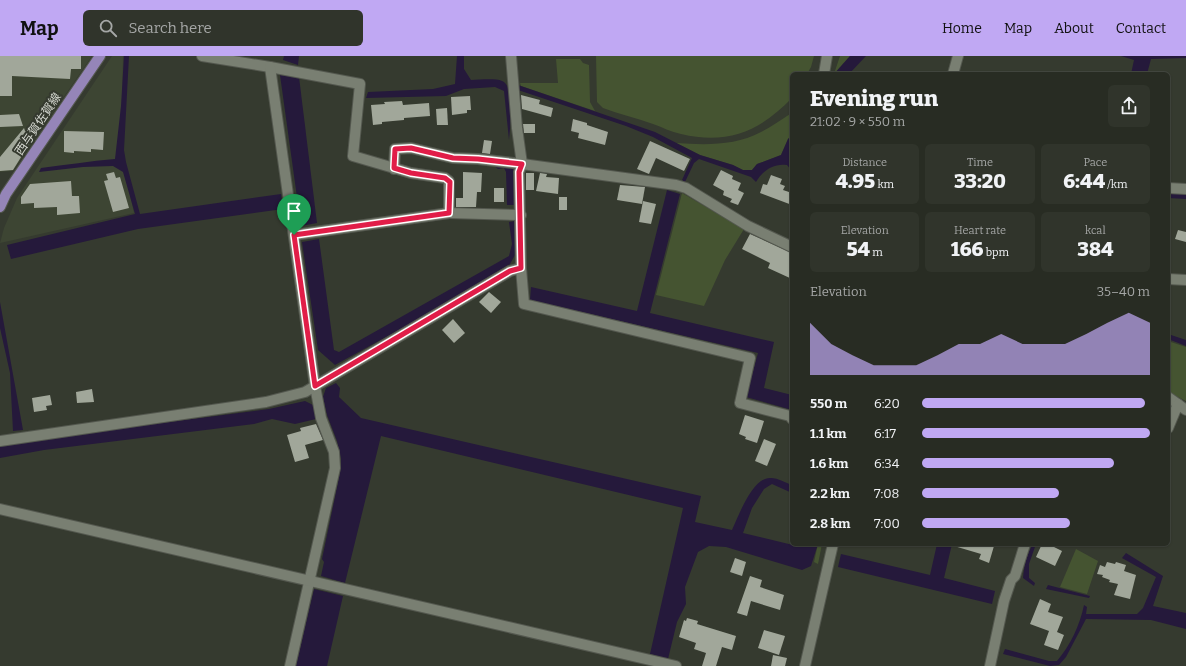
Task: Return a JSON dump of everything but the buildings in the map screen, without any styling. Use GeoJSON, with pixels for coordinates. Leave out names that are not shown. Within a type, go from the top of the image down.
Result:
{"type":"FeatureCollection","features":[{"type":"Feature","properties":{"kind":"main road","name":"西与賀佐賀線"},"geometry":{"type":"LineString","coordinates":[[0,207],[6,194],[100,56]]}},
{"type":"Feature","properties":{"kind":"street"},"geometry":{"type":"LineString","coordinates":[[202,56],[360,84],[353,156],[411,173],[445,178],[450,182],[449,213]]}},
{"type":"Feature","properties":{"kind":"street"},"geometry":{"type":"LineString","coordinates":[[511,56],[517,128],[522,164],[519,172],[521,268],[524,304],[750,358],[740,403],[790,416]]}},
{"type":"Feature","properties":{"kind":"street"},"geometry":{"type":"LineString","coordinates":[[824,72],[827,56]]}},
{"type":"Feature","properties":{"kind":"street"},"geometry":{"type":"LineString","coordinates":[[954,72],[958,56]]}},
{"type":"Feature","properties":{"kind":"street"},"geometry":{"type":"LineString","coordinates":[[270,67],[315,386],[321,418],[334,452],[335,468],[290,666]]}},
{"type":"Feature","properties":{"kind":"street"},"geometry":{"type":"LineString","coordinates":[[394,168],[395,149],[411,148],[453,158],[522,164],[668,184],[686,188],[748,226],[790,246]]}},
{"type":"Feature","properties":{"kind":"street"},"geometry":{"type":"LineString","coordinates":[[1170,188],[1186,189]]}},
{"type":"Feature","properties":{"kind":"street"},"geometry":{"type":"LineString","coordinates":[[294,235],[449,213],[521,214]]}},
{"type":"Feature","properties":{"kind":"street"},"geometry":{"type":"LineString","coordinates":[[0,441],[266,402],[305,392],[510,271],[521,268]]}},
{"type":"Feature","properties":{"kind":"street"},"geometry":{"type":"LineString","coordinates":[[1170,279],[1186,280]]}},
{"type":"Feature","properties":{"kind":"street"},"geometry":{"type":"LineString","coordinates":[[1170,398],[1182,407],[1170,425]]}},
{"type":"Feature","properties":{"kind":"street"},"geometry":{"type":"LineString","coordinates":[[0,509],[676,666]]}},
{"type":"Feature","properties":{"kind":"street"},"geometry":{"type":"LineString","coordinates":[[805,666],[833,546]]}},
{"type":"Feature","properties":{"kind":"street"},"geometry":{"type":"LineString","coordinates":[[990,666],[1004,601],[1011,580],[1015,576],[1024,546]]}},
{"type":"Feature","properties":{"kind":"shaded area"},"geometry":{"type":"Polygon","coordinates":[[[0,56],[92,56],[13,171],[0,172],[0,56]]]}},
{"type":"Feature","properties":{"kind":"shaded area"},"geometry":{"type":"Polygon","coordinates":[[[112,56],[123,56],[121,154],[134,213],[0,243],[4,228],[17,198],[112,56]]]}},
{"type":"Feature","properties":{"kind":"shaded area"},"geometry":{"type":"Polygon","coordinates":[[[124,56],[129,56],[124,150],[140,214],[281,194],[283,209],[138,229],[11,259],[7,245],[135,214],[123,172],[113,166],[83,167],[39,172],[41,168],[115,159],[121,106],[124,56]]]}},
{"type":"Feature","properties":{"kind":"shaded area"},"geometry":{"type":"Polygon","coordinates":[[[284,56],[299,56],[298,65],[283,60],[284,56]]]}},
{"type":"Feature","properties":{"kind":"shaded area"},"geometry":{"type":"Polygon","coordinates":[[[457,56],[464,56],[464,69],[471,80],[487,79],[502,81],[506,84],[509,90],[511,108],[509,140],[504,91],[495,87],[464,89],[446,96],[366,98],[368,92],[433,89],[455,84],[457,56]]]}},
{"type":"Feature","properties":{"kind":"shaded area"},"geometry":{"type":"Polygon","coordinates":[[[850,56],[866,56],[851,72],[836,72],[850,56]]]}},
{"type":"Feature","properties":{"kind":"shaded area"},"geometry":{"type":"Polygon","coordinates":[[[1121,56],[1186,56],[1186,58],[1151,59],[1148,72],[1131,72],[1134,60],[1121,56]]]}},
{"type":"Feature","properties":{"kind":"shaded area"},"geometry":{"type":"Polygon","coordinates":[[[280,75],[299,77],[317,223],[301,226],[280,75]]]}},
{"type":"Feature","properties":{"kind":"shaded area"},"geometry":{"type":"Polygon","coordinates":[[[518,85],[655,132],[700,155],[733,165],[743,170],[752,170],[757,164],[781,155],[790,137],[790,169],[787,165],[773,166],[765,171],[756,182],[751,177],[699,159],[694,163],[685,182],[682,180],[692,158],[653,137],[626,126],[518,90],[518,85]]]}},
{"type":"Feature","properties":{"kind":"shaded area"},"geometry":{"type":"Polygon","coordinates":[[[493,165],[510,165],[514,170],[514,205],[507,205],[506,172],[504,168],[498,169],[493,165]]]}},
{"type":"Feature","properties":{"kind":"shaded area"},"geometry":{"type":"Polygon","coordinates":[[[667,190],[680,194],[650,313],[774,342],[764,388],[790,394],[790,409],[746,397],[758,353],[530,300],[531,287],[637,311],[667,190]]]}},
{"type":"Feature","properties":{"kind":"shaded area"},"geometry":{"type":"Polygon","coordinates":[[[1170,192],[1186,193],[1186,199],[1170,198],[1170,192]]]}},
{"type":"Feature","properties":{"kind":"shaded area"},"geometry":{"type":"Polygon","coordinates":[[[515,221],[515,255],[510,264],[426,315],[335,365],[318,350],[302,242],[319,239],[334,350],[339,352],[509,256],[512,244],[509,222],[515,221]]]}},
{"type":"Feature","properties":{"kind":"shaded area"},"geometry":{"type":"Polygon","coordinates":[[[0,302],[23,430],[13,431],[10,373],[0,328],[0,302]]]}},
{"type":"Feature","properties":{"kind":"shaded area"},"geometry":{"type":"Polygon","coordinates":[[[1170,335],[1186,340],[1186,346],[1170,340],[1170,335]]]}},
{"type":"Feature","properties":{"kind":"shaded area"},"geometry":{"type":"Polygon","coordinates":[[[336,383],[340,388],[339,397],[361,418],[701,496],[695,522],[732,530],[742,507],[752,490],[764,479],[774,478],[790,484],[790,492],[772,484],[764,489],[752,508],[743,533],[790,544],[790,546],[817,546],[811,566],[802,570],[726,547],[709,546],[698,552],[685,587],[686,604],[677,622],[668,659],[650,654],[683,508],[381,436],[345,583],[321,576],[324,562],[322,559],[340,473],[341,459],[323,397],[326,388],[336,383]]]}},
{"type":"Feature","properties":{"kind":"shaded area"},"geometry":{"type":"Polygon","coordinates":[[[305,401],[313,405],[316,419],[295,424],[272,419],[254,424],[44,450],[0,458],[0,444],[269,409],[305,401]]]}},
{"type":"Feature","properties":{"kind":"shaded area"},"geometry":{"type":"Polygon","coordinates":[[[937,546],[952,546],[944,578],[995,591],[992,604],[838,567],[841,554],[930,575],[937,546]]]}},
{"type":"Feature","properties":{"kind":"shaded area"},"geometry":{"type":"Polygon","coordinates":[[[1032,546],[1035,546],[1029,564],[1029,578],[1035,583],[1034,586],[1023,578],[1029,552],[1032,546]]]}},
{"type":"Feature","properties":{"kind":"shaded area"},"geometry":{"type":"Polygon","coordinates":[[[1126,553],[1163,576],[1153,606],[1186,613],[1186,629],[1151,620],[1086,619],[1066,657],[1059,665],[1050,666],[1003,654],[1005,649],[1049,661],[1057,661],[1074,635],[1084,605],[1087,607],[1086,614],[1137,614],[1143,608],[1156,577],[1122,558],[1126,553]]]}},
{"type":"Feature","properties":{"kind":"shaded area"},"geometry":{"type":"Polygon","coordinates":[[[1048,585],[1090,596],[1089,598],[1046,589],[1048,585]]]}},
{"type":"Feature","properties":{"kind":"shaded area"},"geometry":{"type":"Polygon","coordinates":[[[314,589],[343,596],[327,666],[296,666],[314,589]]]}},
{"type":"Feature","properties":{"kind":"green space"},"geometry":{"type":"Polygon","coordinates":[[[596,56],[814,56],[808,72],[790,72],[790,100],[768,119],[755,127],[728,136],[714,138],[677,133],[603,108],[597,102],[596,56]]]}},
{"type":"Feature","properties":{"kind":"green space"},"geometry":{"type":"Polygon","coordinates":[[[840,56],[850,56],[836,72],[840,56]]]}},
{"type":"Feature","properties":{"kind":"green space"},"geometry":{"type":"Polygon","coordinates":[[[556,59],[580,59],[583,63],[589,65],[590,102],[595,111],[521,86],[520,83],[558,83],[556,59]]]}},
{"type":"Feature","properties":{"kind":"green space"},"geometry":{"type":"Polygon","coordinates":[[[790,114],[790,137],[781,155],[757,164],[752,170],[743,170],[733,165],[700,155],[676,143],[720,144],[741,140],[751,137],[790,114]]]}},
{"type":"Feature","properties":{"kind":"green space"},"geometry":{"type":"Polygon","coordinates":[[[682,193],[744,229],[725,260],[704,306],[656,295],[682,193]]]}},
{"type":"Feature","properties":{"kind":"green space"},"geometry":{"type":"Polygon","coordinates":[[[1170,342],[1186,347],[1186,401],[1170,393],[1170,342]]]}},
{"type":"Feature","properties":{"kind":"green space"},"geometry":{"type":"Polygon","coordinates":[[[818,546],[822,546],[818,564],[814,562],[818,546]]]}},
{"type":"Feature","properties":{"kind":"green space"},"geometry":{"type":"Polygon","coordinates":[[[1076,549],[1098,561],[1087,594],[1060,587],[1076,549]]]}},
{"type":"Feature","properties":{"kind":"route"},"geometry":{"type":"LineString","coordinates":[[411,148],[453,158],[522,164],[519,172],[521,268],[510,271],[328,380],[315,386],[294,235],[449,213],[450,182],[445,178],[411,173],[394,168],[395,149],[411,148]]}}]}
